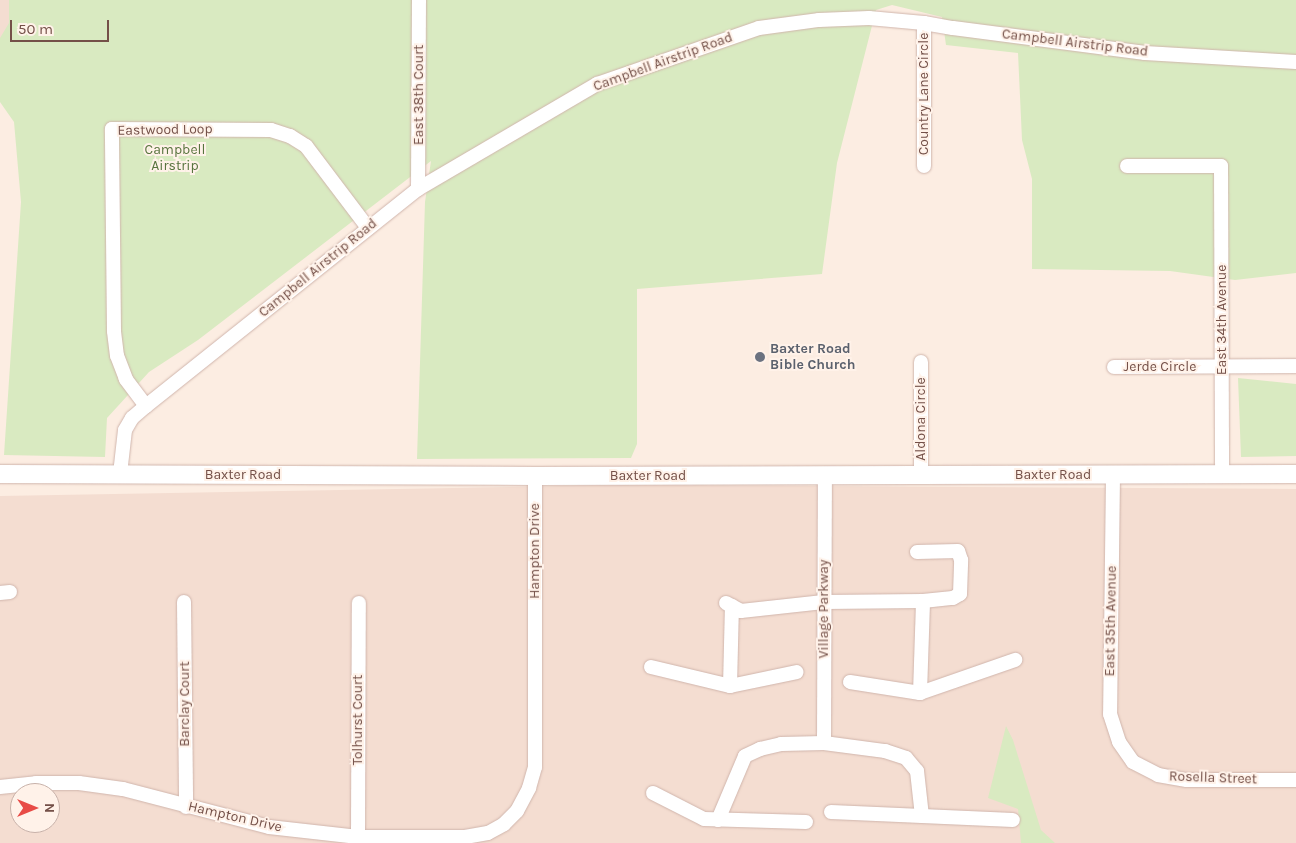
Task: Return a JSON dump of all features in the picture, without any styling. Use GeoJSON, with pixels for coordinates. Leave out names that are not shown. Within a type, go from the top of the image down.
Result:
{"type":"FeatureCollection","features":[{"type":"Feature","properties":{"kind":"street","name":"East 38th Court"},"geometry":{"type":"LineString","coordinates":[[418,189],[420,0]]}},
{"type":"Feature","properties":{"kind":"street","name":"Campbell Airstrip Road"},"geometry":{"type":"LineString","coordinates":[[120,474],[125,430],[132,418],[146,406],[418,189],[597,84],[759,28],[819,20],[869,18],[924,23],[1146,53],[1296,62]]}},
{"type":"Feature","properties":{"kind":"street","name":"Country Lane Circle"},"geometry":{"type":"LineString","coordinates":[[924,23],[924,166]]}},
{"type":"Feature","properties":{"kind":"street","name":"Eastwood Loop"},"geometry":{"type":"LineString","coordinates":[[146,406],[126,380],[117,356],[115,340],[112,129],[271,130],[290,136],[306,146],[368,228]]}},
{"type":"Feature","properties":{"kind":"street","name":"East 34th Avenue"},"geometry":{"type":"LineString","coordinates":[[1126,166],[1221,166],[1222,474]]}},
{"type":"Feature","properties":{"kind":"street","name":"Aldona Circle"},"geometry":{"type":"LineString","coordinates":[[921,362],[921,476]]}},
{"type":"Feature","properties":{"kind":"street","name":"Jerde Circle"},"geometry":{"type":"LineString","coordinates":[[1114,367],[1296,366]]}},
{"type":"Feature","properties":{"kind":"street","name":"Baxter Road"},"geometry":{"type":"LineString","coordinates":[[0,474],[921,476],[1296,474]]}},
{"type":"Feature","properties":{"kind":"street","name":"East 35th Avenue"},"geometry":{"type":"LineString","coordinates":[[1113,474],[1110,714],[1119,742],[1133,762]]}},
{"type":"Feature","properties":{"kind":"street","name":"Hampton Drive"},"geometry":{"type":"LineString","coordinates":[[0,788],[36,783],[79,783],[123,789],[186,807],[269,827],[358,837],[465,837],[488,833],[504,824],[518,811],[529,788],[535,767],[535,476]]}},
{"type":"Feature","properties":{"kind":"street","name":"Village Parkway"},"geometry":{"type":"LineString","coordinates":[[824,743],[825,476]]}},
{"type":"Feature","properties":{"kind":"street"},"geometry":{"type":"LineString","coordinates":[[730,686],[729,604],[741,611],[824,602],[922,601],[953,598],[960,594],[961,560],[958,551],[917,552]]}},
{"type":"Feature","properties":{"kind":"street"},"geometry":{"type":"LineString","coordinates":[[920,693],[922,601]]}},
{"type":"Feature","properties":{"kind":"street","name":"Barclay Court"},"geometry":{"type":"LineString","coordinates":[[184,602],[186,807]]}},
{"type":"Feature","properties":{"kind":"street","name":"Tolhurst Court"},"geometry":{"type":"LineString","coordinates":[[358,837],[359,603]]}},
{"type":"Feature","properties":{"kind":"street"},"geometry":{"type":"LineString","coordinates":[[850,682],[920,693],[1015,660]]}},
{"type":"Feature","properties":{"kind":"street"},"geometry":{"type":"LineString","coordinates":[[652,667],[730,686],[797,672]]}},
{"type":"Feature","properties":{"kind":"street"},"geometry":{"type":"LineString","coordinates":[[718,820],[745,756],[760,749],[781,744],[824,743],[886,751],[906,758],[917,771],[922,816]]}},
{"type":"Feature","properties":{"kind":"street","name":"Rosella Street"},"geometry":{"type":"LineString","coordinates":[[1133,762],[1158,775],[1188,780],[1296,780]]}},
{"type":"Feature","properties":{"kind":"street"},"geometry":{"type":"LineString","coordinates":[[653,794],[704,820],[806,822]]}},
{"type":"Feature","properties":{"kind":"street"},"geometry":{"type":"LineString","coordinates":[[831,812],[1013,820]]}},
{"type":"Feature","properties":{"kind":"shaded area"},"geometry":{"type":"Polygon","coordinates":[[[0,0],[22,0],[0,69],[0,0]]]}},
{"type":"Feature","properties":{"kind":"shaded area"},"geometry":{"type":"Polygon","coordinates":[[[616,485],[1296,489],[1296,843],[0,843],[0,496],[616,485]]]}},
{"type":"Feature","properties":{"kind":"green space","name":"Campbell Airstrip"},"geometry":{"type":"Polygon","coordinates":[[[9,0],[1296,0],[1296,273],[1235,280],[1170,271],[1032,269],[1032,179],[1022,140],[1018,53],[946,45],[942,17],[892,5],[876,10],[837,163],[822,274],[637,289],[637,444],[631,458],[417,459],[425,202],[431,161],[198,340],[149,372],[107,418],[105,457],[4,455],[21,202],[14,122],[0,102],[0,38],[9,23],[9,0]]]}},
{"type":"Feature","properties":{"kind":"green space"},"geometry":{"type":"Polygon","coordinates":[[[1238,378],[1296,384],[1296,456],[1241,457],[1238,378]]]}},
{"type":"Feature","properties":{"kind":"green space"},"geometry":{"type":"Polygon","coordinates":[[[1006,726],[1013,740],[1041,830],[1055,843],[1021,843],[1018,809],[988,798],[1006,726]]]}},
{"type":"Feature","properties":{"kind":"place","name":"Baxter Road Bible Church"},"geometry":{"type":"Point","coordinates":[760,357]}}]}
